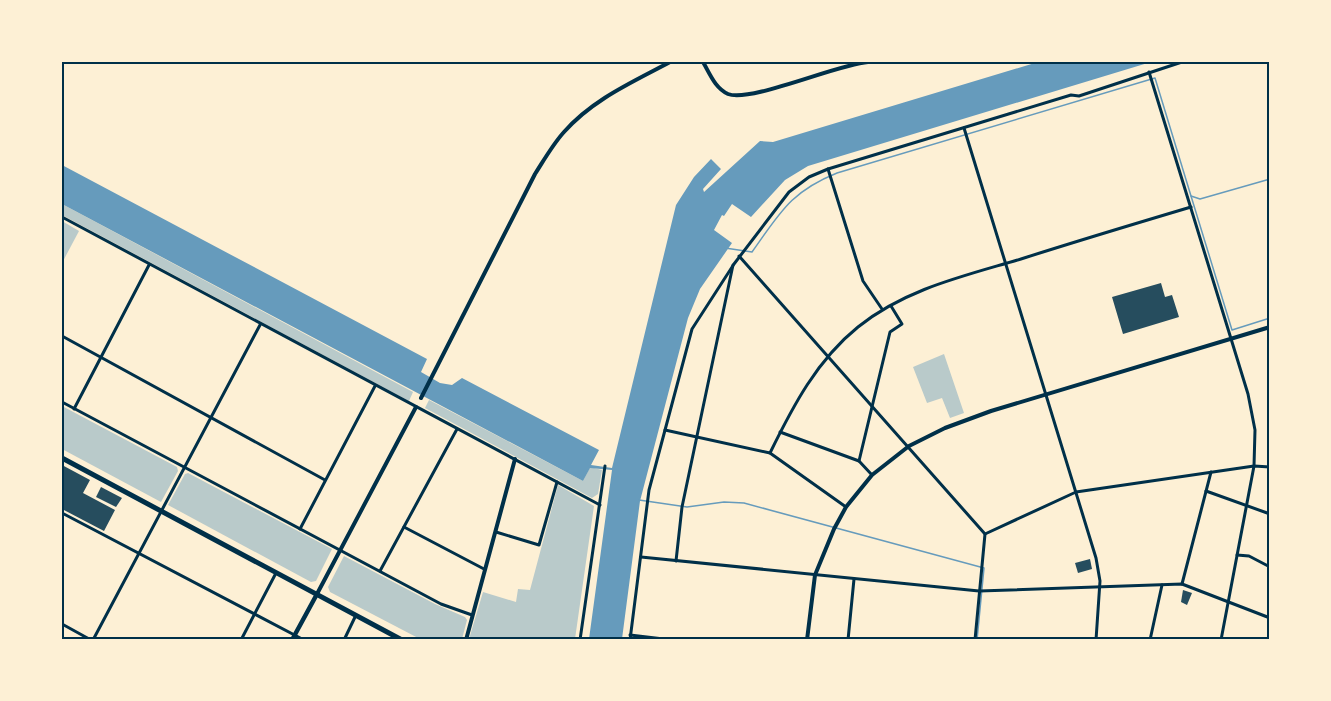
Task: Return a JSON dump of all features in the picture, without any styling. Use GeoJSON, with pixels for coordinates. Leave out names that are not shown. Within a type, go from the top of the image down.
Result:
{"type":"FeatureCollection","features":[{"type":"Feature","properties":{"kind":"highway"},"geometry":{"type":"LineString","coordinates":[[62,458],[402,639]]}},
{"type":"Feature","properties":{"kind":"main road"},"geometry":{"type":"LineString","coordinates":[[294,637],[317,594]]}},
{"type":"Feature","properties":{"kind":"street"},"geometry":{"type":"LineString","coordinates":[[317,594],[421,398],[534,174],[564,132],[584,112],[670,62]]}},
{"type":"Feature","properties":{"kind":"street"},"geometry":{"type":"LineString","coordinates":[[703,62],[720,89],[731,95],[740,96],[843,66],[868,62]]}},
{"type":"Feature","properties":{"kind":"street"},"geometry":{"type":"LineString","coordinates":[[672,639],[630,637],[649,490],[692,329],[739,256],[789,192],[809,177],[828,169],[1071,94],[1079,96],[1182,62]]}},
{"type":"Feature","properties":{"kind":"street"},"geometry":{"type":"LineString","coordinates":[[1149,72],[1248,394],[1253,421],[1254,466],[1221,639]]}},
{"type":"Feature","properties":{"kind":"street"},"geometry":{"type":"LineString","coordinates":[[964,128],[1096,558],[1100,588],[1096,639]]}},
{"type":"Feature","properties":{"kind":"street"},"geometry":{"type":"LineString","coordinates":[[828,169],[863,281],[882,310]]}},
{"type":"Feature","properties":{"kind":"street"},"geometry":{"type":"LineString","coordinates":[[770,453],[797,399],[829,355],[857,328],[882,310],[937,284],[1191,207]]}},
{"type":"Feature","properties":{"kind":"street"},"geometry":{"type":"LineString","coordinates":[[62,217],[600,505]]}},
{"type":"Feature","properties":{"kind":"street"},"geometry":{"type":"LineString","coordinates":[[739,256],[985,534],[975,639]]}},
{"type":"Feature","properties":{"kind":"street"},"geometry":{"type":"LineString","coordinates":[[676,561],[682,507],[734,264]]}},
{"type":"Feature","properties":{"kind":"street"},"geometry":{"type":"LineString","coordinates":[[74,409],[149,265]]}},
{"type":"Feature","properties":{"kind":"street"},"geometry":{"type":"LineString","coordinates":[[859,461],[890,332],[902,324],[891,306]]}},
{"type":"Feature","properties":{"kind":"street"},"geometry":{"type":"LineString","coordinates":[[62,624],[92,639],[260,325]]}},
{"type":"Feature","properties":{"kind":"street"},"geometry":{"type":"LineString","coordinates":[[807,639],[814,575],[834,529],[846,507],[872,475],[909,446],[945,428],[991,411],[1048,396],[1269,327]]}},
{"type":"Feature","properties":{"kind":"street"},"geometry":{"type":"LineString","coordinates":[[62,336],[325,480]]}},
{"type":"Feature","properties":{"kind":"street"},"geometry":{"type":"LineString","coordinates":[[300,528],[375,386]]}},
{"type":"Feature","properties":{"kind":"street"},"geometry":{"type":"LineString","coordinates":[[62,402],[441,604],[472,615]]}},
{"type":"Feature","properties":{"kind":"street"},"geometry":{"type":"LineString","coordinates":[[380,571],[457,429]]}},
{"type":"Feature","properties":{"kind":"street"},"geometry":{"type":"LineString","coordinates":[[665,430],[770,453],[846,507]]}},
{"type":"Feature","properties":{"kind":"street"},"geometry":{"type":"LineString","coordinates":[[780,432],[859,461],[872,475]]}},
{"type":"Feature","properties":{"kind":"street"},"geometry":{"type":"LineString","coordinates":[[466,639],[515,459]]}},
{"type":"Feature","properties":{"kind":"street"},"geometry":{"type":"LineString","coordinates":[[580,639],[605,466]]}},
{"type":"Feature","properties":{"kind":"street"},"geometry":{"type":"LineString","coordinates":[[985,534],[1076,492],[1254,466],[1269,467]]}},
{"type":"Feature","properties":{"kind":"street"},"geometry":{"type":"LineString","coordinates":[[1182,584],[1211,472]]}},
{"type":"Feature","properties":{"kind":"street"},"geometry":{"type":"LineString","coordinates":[[496,532],[539,545],[558,482]]}},
{"type":"Feature","properties":{"kind":"street"},"geometry":{"type":"LineString","coordinates":[[1206,491],[1269,514]]}},
{"type":"Feature","properties":{"kind":"street"},"geometry":{"type":"LineString","coordinates":[[62,513],[255,614],[294,637],[304,639]]}},
{"type":"Feature","properties":{"kind":"street"},"geometry":{"type":"LineString","coordinates":[[404,527],[484,569]]}},
{"type":"Feature","properties":{"kind":"street"},"geometry":{"type":"LineString","coordinates":[[1237,555],[1249,556],[1269,567]]}},
{"type":"Feature","properties":{"kind":"street"},"geometry":{"type":"LineString","coordinates":[[642,557],[980,591],[1182,584],[1269,618]]}},
{"type":"Feature","properties":{"kind":"street"},"geometry":{"type":"LineString","coordinates":[[241,639],[276,571]]}},
{"type":"Feature","properties":{"kind":"street"},"geometry":{"type":"LineString","coordinates":[[848,639],[854,579]]}},
{"type":"Feature","properties":{"kind":"street"},"geometry":{"type":"LineString","coordinates":[[1150,639],[1162,585]]}},
{"type":"Feature","properties":{"kind":"street"},"geometry":{"type":"LineString","coordinates":[[344,639],[356,615]]}},
{"type":"Feature","properties":{"kind":"shaded area"},"geometry":{"type":"Polygon","coordinates":[[[62,204],[413,392],[409,401],[62,215],[62,204]]]}},
{"type":"Feature","properties":{"kind":"shaded area"},"geometry":{"type":"Polygon","coordinates":[[[62,221],[79,231],[62,263],[62,221]]]}},
{"type":"Feature","properties":{"kind":"shaded area"},"geometry":{"type":"Polygon","coordinates":[[[944,354],[964,413],[950,418],[942,398],[927,403],[913,367],[944,354]]]}},
{"type":"Feature","properties":{"kind":"shaded area"},"geometry":{"type":"Polygon","coordinates":[[[429,400],[583,481],[590,467],[602,470],[598,494],[592,498],[425,408],[429,400]]]}},
{"type":"Feature","properties":{"kind":"shaded area"},"geometry":{"type":"Polygon","coordinates":[[[62,406],[177,467],[178,471],[161,502],[62,449],[62,406]]]}},
{"type":"Feature","properties":{"kind":"shaded area"},"geometry":{"type":"Polygon","coordinates":[[[188,473],[332,549],[316,581],[311,582],[168,505],[185,474],[188,473]]]}},
{"type":"Feature","properties":{"kind":"shaded area"},"geometry":{"type":"Polygon","coordinates":[[[558,485],[594,506],[575,639],[469,639],[483,592],[516,602],[518,589],[530,590],[558,485]]]}},
{"type":"Feature","properties":{"kind":"shaded area"},"geometry":{"type":"Polygon","coordinates":[[[344,556],[435,604],[465,617],[467,620],[462,639],[420,639],[330,592],[328,587],[344,556]]]}},
{"type":"Feature","properties":{"kind":"water"},"geometry":{"type":"Polygon","coordinates":[[[1038,62],[1151,62],[808,166],[785,180],[751,217],[732,204],[724,216],[722,215],[714,230],[732,243],[700,289],[688,318],[640,501],[622,639],[589,639],[612,470],[590,468],[583,481],[62,204],[62,165],[427,359],[421,372],[440,383],[452,385],[462,378],[599,450],[591,465],[612,468],[676,205],[694,177],[711,159],[721,169],[703,189],[704,192],[760,141],[773,142],[1038,62]]]}},
{"type":"Feature","properties":{"kind":"building"},"geometry":{"type":"Polygon","coordinates":[[[1161,283],[1165,297],[1172,295],[1179,317],[1123,334],[1112,297],[1161,283]]]}},
{"type":"Feature","properties":{"kind":"building"},"geometry":{"type":"Polygon","coordinates":[[[62,465],[90,480],[83,493],[115,510],[104,531],[62,509],[62,465]]]}},
{"type":"Feature","properties":{"kind":"building"},"geometry":{"type":"Polygon","coordinates":[[[101,487],[122,498],[116,507],[96,497],[101,487]]]}},
{"type":"Feature","properties":{"kind":"building"},"geometry":{"type":"Polygon","coordinates":[[[1090,559],[1092,569],[1078,573],[1075,563],[1090,559]]]}},
{"type":"Feature","properties":{"kind":"building"},"geometry":{"type":"Polygon","coordinates":[[[1183,590],[1192,593],[1187,605],[1181,602],[1183,590]]]}},
{"type":"Feature","properties":{"kind":"waterway"},"geometry":{"type":"LineString","coordinates":[[725,248],[752,252],[787,205],[808,188],[837,173],[1155,78],[1191,196],[1200,199],[1270,179]]}},
{"type":"Feature","properties":{"kind":"waterway"},"geometry":{"type":"LineString","coordinates":[[1191,196],[1232,330],[1270,318]]}},
{"type":"Feature","properties":{"kind":"waterway"},"geometry":{"type":"LineString","coordinates":[[639,500],[687,507],[724,502],[744,503],[984,568],[977,640]]}}]}
